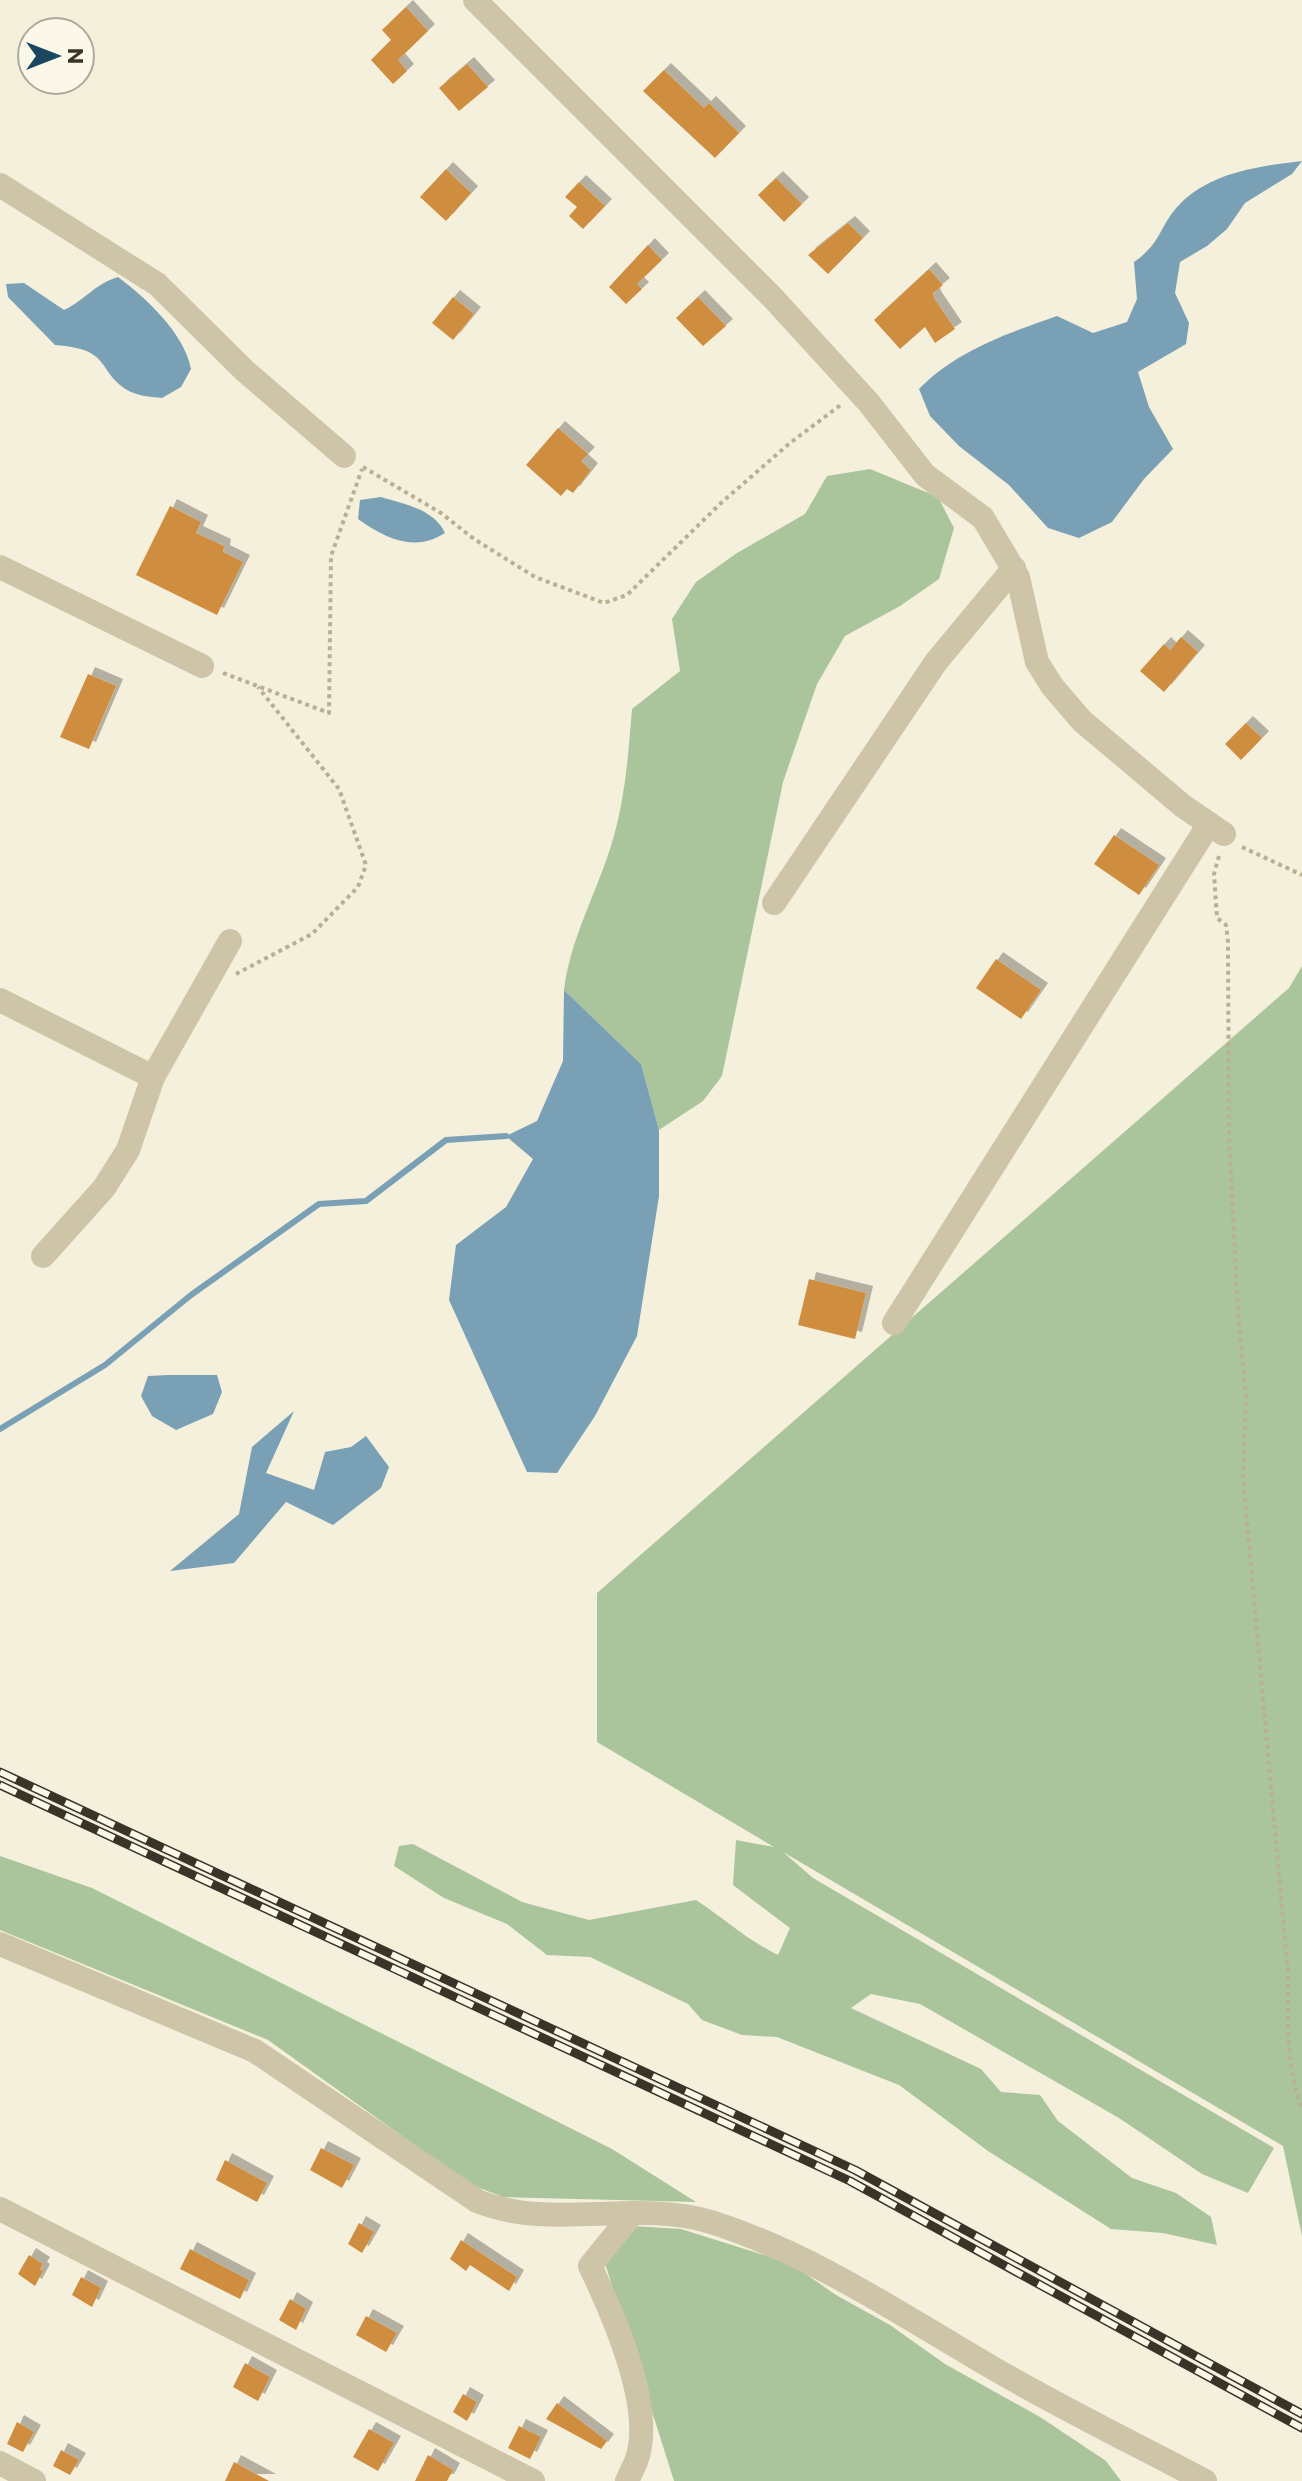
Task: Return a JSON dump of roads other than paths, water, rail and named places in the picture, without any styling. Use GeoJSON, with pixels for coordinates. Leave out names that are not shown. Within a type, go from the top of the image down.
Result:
{"type":"FeatureCollection","features":[{"type":"Feature","properties":{"kind":"street"},"geometry":{"type":"LineString","coordinates":[[475,0],[773,298],[857,390],[925,475],[983,518],[1014,568],[1037,662],[1052,686],[1082,721],[1221,833],[894,1323]]}},
{"type":"Feature","properties":{"kind":"street"},"geometry":{"type":"LineString","coordinates":[[0,185],[157,284],[245,371],[353,461]]}},
{"type":"Feature","properties":{"kind":"street"},"geometry":{"type":"LineString","coordinates":[[0,567],[202,666]]}},
{"type":"Feature","properties":{"kind":"street"},"geometry":{"type":"LineString","coordinates":[[774,903],[936,662],[1014,568]]}},
{"type":"Feature","properties":{"kind":"street"},"geometry":{"type":"LineString","coordinates":[[43,1256],[104,1188],[128,1150],[153,1077],[230,941]]}},
{"type":"Feature","properties":{"kind":"street"},"geometry":{"type":"LineString","coordinates":[[0,1000],[153,1077]]}},
{"type":"Feature","properties":{"kind":"street"},"geometry":{"type":"LineString","coordinates":[[0,1944],[255,2051],[477,2201],[512,2210],[662,2213],[710,2222],[805,2259],[1020,2384],[1205,2481]]}},
{"type":"Feature","properties":{"kind":"street"},"geometry":{"type":"LineString","coordinates":[[0,2209],[533,2481]]}},
{"type":"Feature","properties":{"kind":"street"},"geometry":{"type":"LineString","coordinates":[[627,2481],[639,2451],[639,2410],[609,2306],[590,2266],[633,2213]]}},
{"type":"Feature","properties":{"kind":"street"},"geometry":{"type":"LineString","coordinates":[[0,2463],[34,2481]]}},
{"type":"Feature","properties":{"kind":"water"},"geometry":{"type":"Polygon","coordinates":[[[1302,161],[1292,174],[1245,203],[1227,229],[1207,246],[1180,262],[1175,293],[1189,323],[1186,344],[1138,372],[1149,407],[1173,449],[1144,479],[1112,522],[1079,538],[1048,528],[1009,485],[959,446],[930,416],[919,389],[949,364],[984,345],[1057,316],[1093,333],[1127,322],[1137,299],[1134,262],[1156,241],[1173,211],[1192,193],[1237,172],[1302,161]]]}},
{"type":"Feature","properties":{"kind":"water"},"geometry":{"type":"Polygon","coordinates":[[[118,277],[163,318],[187,356],[191,369],[181,387],[162,398],[131,392],[87,351],[55,345],[8,297],[6,284],[24,283],[64,310],[118,277]]]}},
{"type":"Feature","properties":{"kind":"water"},"geometry":{"type":"Polygon","coordinates":[[[381,497],[426,513],[445,533],[422,542],[400,541],[358,519],[360,500],[381,497]]]}},
{"type":"Feature","properties":{"kind":"water"},"geometry":{"type":"Polygon","coordinates":[[[564,990],[641,1064],[659,1130],[659,1196],[637,1336],[595,1416],[557,1473],[527,1472],[449,1300],[456,1245],[506,1207],[533,1159],[506,1136],[537,1121],[563,1061],[564,990]]]}},
{"type":"Feature","properties":{"kind":"water"},"geometry":{"type":"Polygon","coordinates":[[[217,1375],[222,1392],[213,1414],[176,1430],[152,1416],[141,1396],[148,1376],[217,1375]]]}},
{"type":"Feature","properties":{"kind":"water"},"geometry":{"type":"Polygon","coordinates":[[[294,1411],[266,1473],[314,1490],[325,1452],[351,1447],[366,1436],[389,1467],[381,1488],[333,1525],[286,1502],[234,1563],[170,1571],[239,1514],[252,1447],[294,1411]]]}},
{"type":"Feature","properties":{"kind":"waterway"},"geometry":{"type":"LineString","coordinates":[[0,1429],[105,1365],[191,1295],[319,1204],[366,1201],[446,1140],[506,1136]]}},
{"type":"Feature","properties":{"kind":"railway"},"geometry":{"type":"LineString","coordinates":[[0,1772],[855,2170],[1302,2414]]}},
{"type":"Feature","properties":{"kind":"railway"},"geometry":{"type":"LineString","coordinates":[[0,1785],[850,2181],[1302,2428]]}}]}
